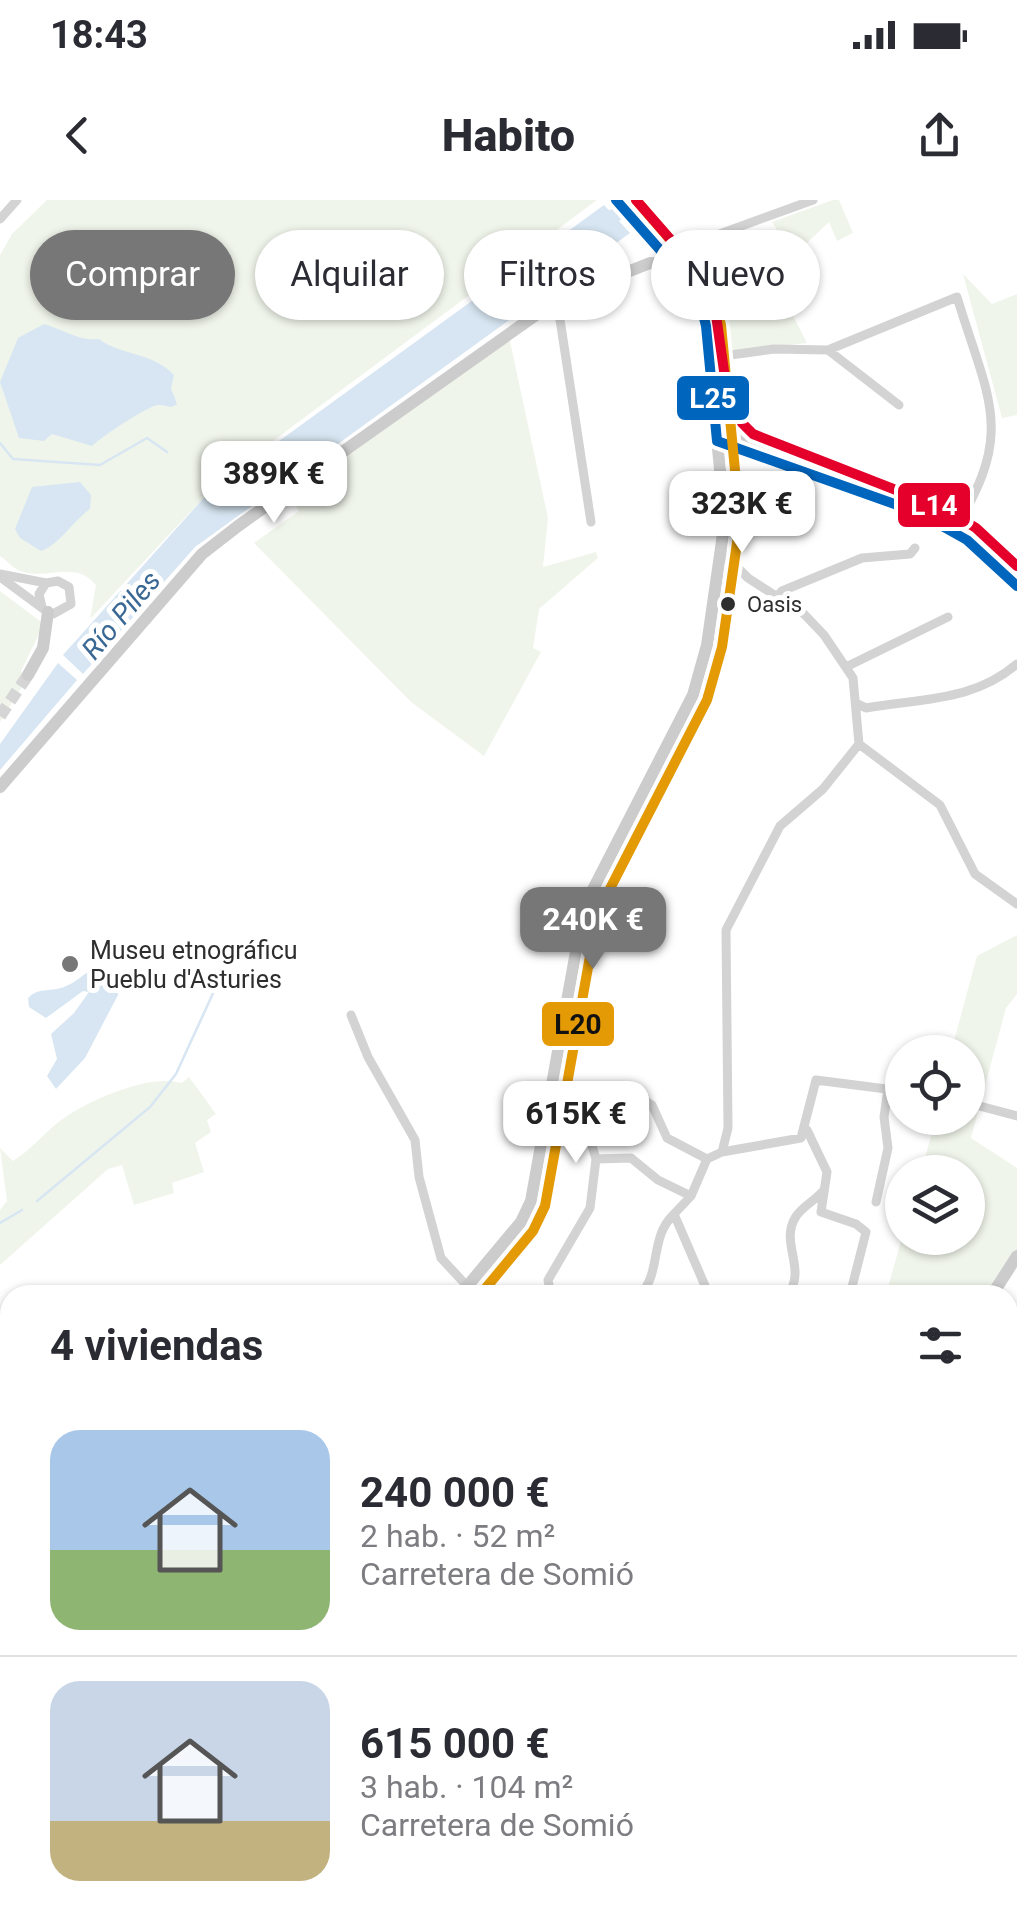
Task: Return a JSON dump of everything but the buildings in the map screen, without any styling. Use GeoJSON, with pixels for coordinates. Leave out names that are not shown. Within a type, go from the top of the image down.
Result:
{"type":"FeatureCollection","features":[{"type":"Feature","properties":{"kind":"street"},"geometry":{"type":"LineString","coordinates":[[0,219],[17,200]]}},
{"type":"Feature","properties":{"kind":"street"},"geometry":{"type":"LineString","coordinates":[[616,200],[651,236]]}},
{"type":"Feature","properties":{"kind":"street"},"geometry":{"type":"LineString","coordinates":[[732,230],[813,200]]}},
{"type":"Feature","properties":{"kind":"street"},"geometry":{"type":"LineString","coordinates":[[631,270],[650,263],[651,257]]}},
{"type":"Feature","properties":{"kind":"street"},"geometry":{"type":"LineString","coordinates":[[952,284],[993,434],[984,478],[952,530]]}},
{"type":"Feature","properties":{"kind":"street"},"geometry":{"type":"LineString","coordinates":[[709,358],[766,350],[828,350],[957,297]]}},
{"type":"Feature","properties":{"kind":"street"},"geometry":{"type":"LineString","coordinates":[[0,787],[202,554],[528,320]]}},
{"type":"Feature","properties":{"kind":"street"},"geometry":{"type":"LineString","coordinates":[[559,320],[591,522]]}},
{"type":"Feature","properties":{"kind":"street"},"geometry":{"type":"LineString","coordinates":[[469,1285],[520,1222],[531,1202],[584,907],[693,694],[707,645],[722,551],[722,478],[705,320]]}},
{"type":"Feature","properties":{"kind":"street"},"geometry":{"type":"LineString","coordinates":[[706,326],[707,320]]}},
{"type":"Feature","properties":{"kind":"street"},"geometry":{"type":"LineString","coordinates":[[828,350],[898,405]]}},
{"type":"Feature","properties":{"kind":"street"},"geometry":{"type":"LineString","coordinates":[[712,390],[729,432],[743,450]]}},
{"type":"Feature","properties":{"kind":"street"},"geometry":{"type":"LineString","coordinates":[[717,441],[917,512],[952,530],[1017,586]]}},
{"type":"Feature","properties":{"kind":"street"},"geometry":{"type":"LineString","coordinates":[[722,478],[729,457],[743,450]]}},
{"type":"Feature","properties":{"kind":"street"},"geometry":{"type":"LineString","coordinates":[[776,598],[782,591],[862,558],[910,554],[915,548]]}},
{"type":"Feature","properties":{"kind":"street"},"geometry":{"type":"LineString","coordinates":[[722,551],[748,578],[804,614],[846,667],[858,704],[859,744],[823,790],[780,826],[726,930],[728,1128],[722,1152]]}},
{"type":"Feature","properties":{"kind":"street"},"geometry":{"type":"LineString","coordinates":[[0,576],[46,584],[62,582],[72,596],[65,611],[45,610],[0,576]]}},
{"type":"Feature","properties":{"kind":"street"},"geometry":{"type":"LineString","coordinates":[[28,675],[43,648],[45,610],[39,594],[46,584]]}},
{"type":"Feature","properties":{"kind":"street"},"geometry":{"type":"LineString","coordinates":[[846,667],[948,617]]}},
{"type":"Feature","properties":{"kind":"street"},"geometry":{"type":"LineString","coordinates":[[858,704],[866,708],[956,697],[980,689],[1017,664]]}},
{"type":"Feature","properties":{"kind":"street"},"geometry":{"type":"LineString","coordinates":[[859,744],[940,805],[975,874],[1017,904]]}},
{"type":"Feature","properties":{"kind":"street"},"geometry":{"type":"LineString","coordinates":[[352,1015],[368,1058],[415,1140],[419,1177],[441,1258],[460,1285]]}},
{"type":"Feature","properties":{"kind":"street"},"geometry":{"type":"LineString","coordinates":[[795,1143],[807,1130],[816,1080],[885,1089]]}},
{"type":"Feature","properties":{"kind":"street"},"geometry":{"type":"LineString","coordinates":[[548,1110],[648,1100],[667,1138],[707,1160]]}},
{"type":"Feature","properties":{"kind":"street"},"geometry":{"type":"LineString","coordinates":[[549,1285],[548,1280],[590,1208],[596,1159],[584,1121],[574,1107]]}},
{"type":"Feature","properties":{"kind":"street"},"geometry":{"type":"LineString","coordinates":[[985,1108],[1017,1116]]}},
{"type":"Feature","properties":{"kind":"street"},"geometry":{"type":"LineString","coordinates":[[807,1130],[827,1172],[821,1212]]}},
{"type":"Feature","properties":{"kind":"street"},"geometry":{"type":"LineString","coordinates":[[876,1202],[888,1148],[887,1135]]}},
{"type":"Feature","properties":{"kind":"street"},"geometry":{"type":"LineString","coordinates":[[646,1285],[652,1276],[657,1240],[691,1196],[707,1160],[722,1152],[795,1143],[820,1154]]}},
{"type":"Feature","properties":{"kind":"street"},"geometry":{"type":"LineString","coordinates":[[596,1159],[631,1158],[658,1180],[691,1196]]}},
{"type":"Feature","properties":{"kind":"street"},"geometry":{"type":"LineString","coordinates":[[792,1285],[798,1271],[791,1228],[804,1208],[825,1188]]}},
{"type":"Feature","properties":{"kind":"street"},"geometry":{"type":"LineString","coordinates":[[804,1208],[856,1224],[866,1232],[853,1285]]}},
{"type":"Feature","properties":{"kind":"street"},"geometry":{"type":"LineString","coordinates":[[674,1214],[705,1285]]}},
{"type":"Feature","properties":{"kind":"street"},"geometry":{"type":"LineString","coordinates":[[998,1285],[1017,1256]]}},
{"type":"Feature","properties":{"kind":"shaded area"},"geometry":{"type":"Polygon","coordinates":[[[47,200],[597,200],[557,230],[464,230],[464,299],[444,314],[444,230],[255,230],[255,320],[436,320],[209,492],[90,619],[96,585],[88,577],[70,572],[20,571],[0,556],[0,255],[12,234],[47,200]]]}},
{"type":"Feature","properties":{"kind":"shaded area"},"geometry":{"type":"Polygon","coordinates":[[[839,200],[853,233],[837,241],[829,222],[820,230],[777,230],[772,222],[839,200]]]}},
{"type":"Feature","properties":{"kind":"shaded area"},"geometry":{"type":"Polygon","coordinates":[[[963,274],[992,304],[1017,294],[1017,415],[1002,418],[963,274]]]}},
{"type":"Feature","properties":{"kind":"shaded area"},"geometry":{"type":"Polygon","coordinates":[[[719,320],[795,320],[807,343],[727,352],[722,349],[719,320]]]}},
{"type":"Feature","properties":{"kind":"shaded area"},"geometry":{"type":"Polygon","coordinates":[[[508,332],[548,518],[543,567],[596,552],[598,558],[539,609],[533,648],[541,652],[484,756],[411,702],[254,543],[299,511],[287,491],[508,332]]]}},
{"type":"Feature","properties":{"kind":"shaded area"},"geometry":{"type":"Polygon","coordinates":[[[0,591],[44,624],[21,671],[29,676],[0,722],[0,591]]]}},
{"type":"Feature","properties":{"kind":"shaded area"},"geometry":{"type":"Polygon","coordinates":[[[1017,935],[1017,994],[1006,1008],[985,1086],[985,1035],[956,1035],[977,956],[1017,935]]]}},
{"type":"Feature","properties":{"kind":"shaded area"},"geometry":{"type":"Polygon","coordinates":[[[189,1077],[216,1114],[207,1120],[211,1132],[195,1143],[204,1172],[172,1183],[174,1193],[134,1205],[122,1165],[108,1169],[0,1265],[0,1210],[7,1201],[0,1148],[13,1161],[82,1107],[116,1091],[152,1082],[182,1083],[189,1077]]]}},
{"type":"Feature","properties":{"kind":"shaded area"},"geometry":{"type":"Polygon","coordinates":[[[931,1135],[972,1135],[1017,1168],[1017,1256],[998,1285],[889,1285],[897,1255],[985,1255],[985,1155],[926,1155],[931,1135]]]}},
{"type":"Feature","properties":{"kind":"water"},"geometry":{"type":"Polygon","coordinates":[[[604,205],[627,230],[570,230],[604,205]]]}},
{"type":"Feature","properties":{"kind":"water"},"geometry":{"type":"Polygon","coordinates":[[[464,307],[464,320],[509,320],[195,547],[83,674],[63,655],[209,492],[464,307]]]}},
{"type":"Feature","properties":{"kind":"water"},"geometry":{"type":"Polygon","coordinates":[[[44,324],[78,337],[99,339],[165,367],[174,375],[171,388],[177,404],[145,410],[92,446],[52,434],[44,441],[19,438],[0,382],[18,338],[44,324]]]}},
{"type":"Feature","properties":{"kind":"water"},"geometry":{"type":"Polygon","coordinates":[[[80,482],[91,495],[90,509],[59,539],[41,551],[20,538],[15,529],[32,487],[80,482]]]}},
{"type":"Feature","properties":{"kind":"water"},"geometry":{"type":"Polygon","coordinates":[[[58,663],[77,680],[0,770],[0,744],[58,663]]]}},
{"type":"Feature","properties":{"kind":"water"},"geometry":{"type":"Polygon","coordinates":[[[100,966],[118,988],[118,995],[85,1058],[56,1089],[47,1076],[57,1059],[51,1034],[89,992],[83,991],[46,1018],[29,1007],[28,998],[37,992],[66,986],[100,966]]]}},
{"type":"Feature","properties":{"kind":"waterway","name":"Río Piles"},"geometry":{"type":"LineString","coordinates":[[598,226],[639,200]]}},
{"type":"Feature","properties":{"kind":"waterway"},"geometry":{"type":"LineString","coordinates":[[0,443],[13,459],[100,465],[147,438],[167,452]]}},
{"type":"Feature","properties":{"kind":"waterway"},"geometry":{"type":"LineString","coordinates":[[37,1201],[150,1107],[176,1074],[226,965]]}},
{"type":"Feature","properties":{"kind":"waterway"},"geometry":{"type":"LineString","coordinates":[[0,1223],[22,1210]]}},
{"type":"Feature","properties":{"kind":"tunnel"},"geometry":{"type":"LineString","coordinates":[[0,716],[28,675]]}},
{"type":"Feature","properties":{"kind":"transit line","name":"L25"},"geometry":{"type":"LineString","coordinates":[[616,200],[698,293],[706,326],[717,441],[917,512],[967,540],[1017,586]]}},
{"type":"Feature","properties":{"kind":"transit line","name":"L20"},"geometry":{"type":"LineString","coordinates":[[488,1285],[533,1231],[545,1206],[598,912],[707,700],[722,647],[740,522],[721,325],[712,288],[636,200]]}},
{"type":"Feature","properties":{"kind":"transit line","name":"L14"},"geometry":{"type":"LineString","coordinates":[[636,200],[712,287],[729,406]]}},
{"type":"Feature","properties":{"kind":"transit line","name":"L14"},"geometry":{"type":"LineString","coordinates":[[726,383],[742,423],[753,434],[947,510],[976,528],[1017,566]]}},
{"type":"Feature","properties":{"kind":"place","name":"Oasis"},"geometry":{"type":"Point","coordinates":[728,604]}},
{"type":"Feature","properties":{"kind":"place","name":"Museu etnográficu Pueblu d'Asturies"},"geometry":{"type":"Point","coordinates":[70,964]}}]}
